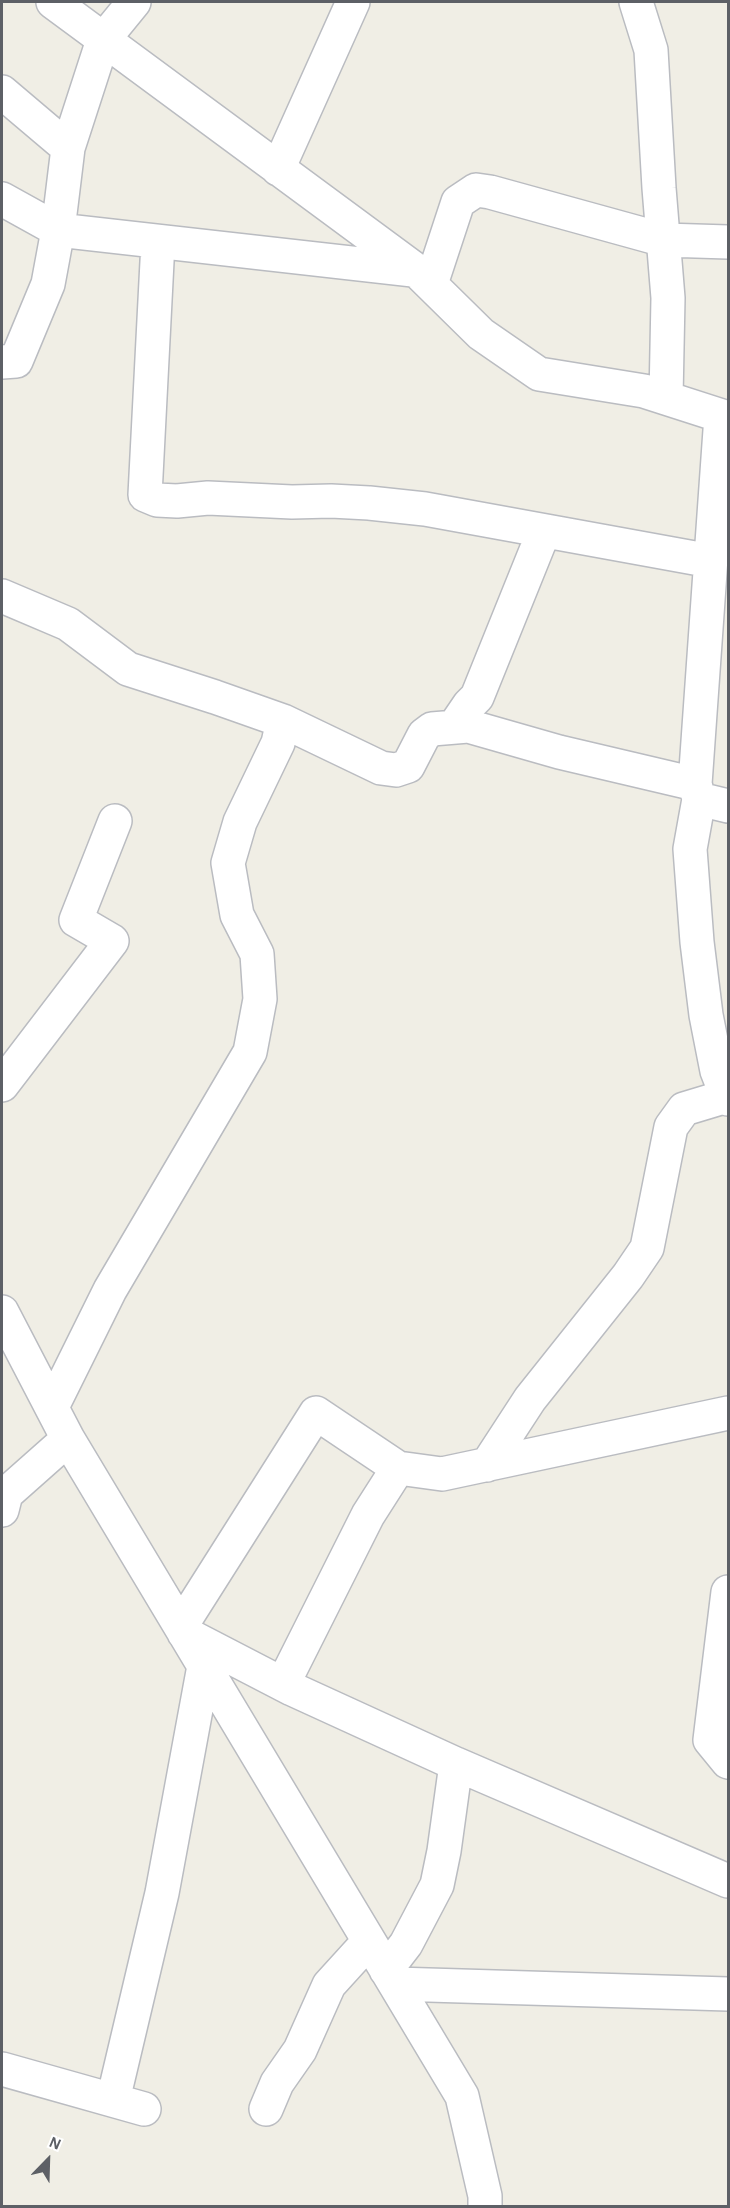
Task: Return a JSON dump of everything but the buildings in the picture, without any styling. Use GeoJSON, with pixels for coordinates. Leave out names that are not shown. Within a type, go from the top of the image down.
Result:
{"type":"FeatureCollection","features":[{"type":"Feature","properties":{"kind":"street"},"geometry":{"type":"LineString","coordinates":[[53,2],[423,277],[481,334],[539,374],[644,391],[725,417],[707,796],[690,849],[697,942],[717,1015],[717,1071],[728,1097],[684,1109],[671,1127],[647,1248],[530,1399],[487,1465]]}},
{"type":"Feature","properties":{"kind":"street"},"geometry":{"type":"LineString","coordinates":[[2,362],[16,361],[48,284],[58,231],[68,148],[103,40],[134,2]]}},
{"type":"Feature","properties":{"kind":"street"},"geometry":{"type":"LineString","coordinates":[[278,169],[353,2]]}},
{"type":"Feature","properties":{"kind":"street"},"geometry":{"type":"LineString","coordinates":[[636,2],[651,51],[668,298],[666,398]]}},
{"type":"Feature","properties":{"kind":"street"},"geometry":{"type":"LineString","coordinates":[[2,92],[68,148]]}},
{"type":"Feature","properties":{"kind":"street"},"geometry":{"type":"LineString","coordinates":[[423,277],[458,202],[476,190],[664,240],[729,242]]}},
{"type":"Feature","properties":{"kind":"street"},"geometry":{"type":"LineString","coordinates":[[2,200],[58,231],[423,277]]}},
{"type":"Feature","properties":{"kind":"street"},"geometry":{"type":"LineString","coordinates":[[158,242],[146,495],[157,500],[208,498],[369,503],[425,509],[544,531],[716,572]]}},
{"type":"Feature","properties":{"kind":"street"},"geometry":{"type":"LineString","coordinates":[[454,727],[469,705],[477,698],[544,531]]}},
{"type":"Feature","properties":{"kind":"street"},"geometry":{"type":"LineString","coordinates":[[2,596],[68,624],[128,669],[283,721],[381,768],[396,770],[408,766],[424,735],[432,729],[468,726],[707,796]]}},
{"type":"Feature","properties":{"kind":"street"},"geometry":{"type":"LineString","coordinates":[[51,1407],[110,1290],[250,1052],[260,999],[257,954],[237,915],[228,863],[240,822],[278,744],[283,721]]}},
{"type":"Feature","properties":{"kind":"street"},"geometry":{"type":"LineString","coordinates":[[2,1085],[112,941],[76,920],[115,821]]}},
{"type":"Feature","properties":{"kind":"street"},"geometry":{"type":"LineString","coordinates":[[2,1312],[68,1439],[462,2096],[485,2206]]}},
{"type":"Feature","properties":{"kind":"street"},"geometry":{"type":"LineString","coordinates":[[182,1630],[315,1413],[398,1468],[442,1474],[729,1413]]}},
{"type":"Feature","properties":{"kind":"street"},"geometry":{"type":"LineString","coordinates":[[3,1496],[68,1439]]}},
{"type":"Feature","properties":{"kind":"street"},"geometry":{"type":"LineString","coordinates":[[283,1684],[368,1515],[398,1468]]}},
{"type":"Feature","properties":{"kind":"street"},"geometry":{"type":"LineString","coordinates":[[729,1592],[710,1740],[729,1762]]}},
{"type":"Feature","properties":{"kind":"street"},"geometry":{"type":"LineString","coordinates":[[182,1630],[283,1684],[456,1764],[729,1881]]}},
{"type":"Feature","properties":{"kind":"street"},"geometry":{"type":"LineString","coordinates":[[113,2100],[162,1893],[204,1666]]}},
{"type":"Feature","properties":{"kind":"street"},"geometry":{"type":"LineString","coordinates":[[391,1977],[437,1886],[456,1764]]}},
{"type":"Feature","properties":{"kind":"street"},"geometry":{"type":"LineString","coordinates":[[266,2109],[277,2083],[300,2050],[329,1985],[369,1941]]}},
{"type":"Feature","properties":{"kind":"street"},"geometry":{"type":"LineString","coordinates":[[391,1977],[729,1994]]}},
{"type":"Feature","properties":{"kind":"street"},"geometry":{"type":"LineString","coordinates":[[2,2069],[144,2109]]}}]}
